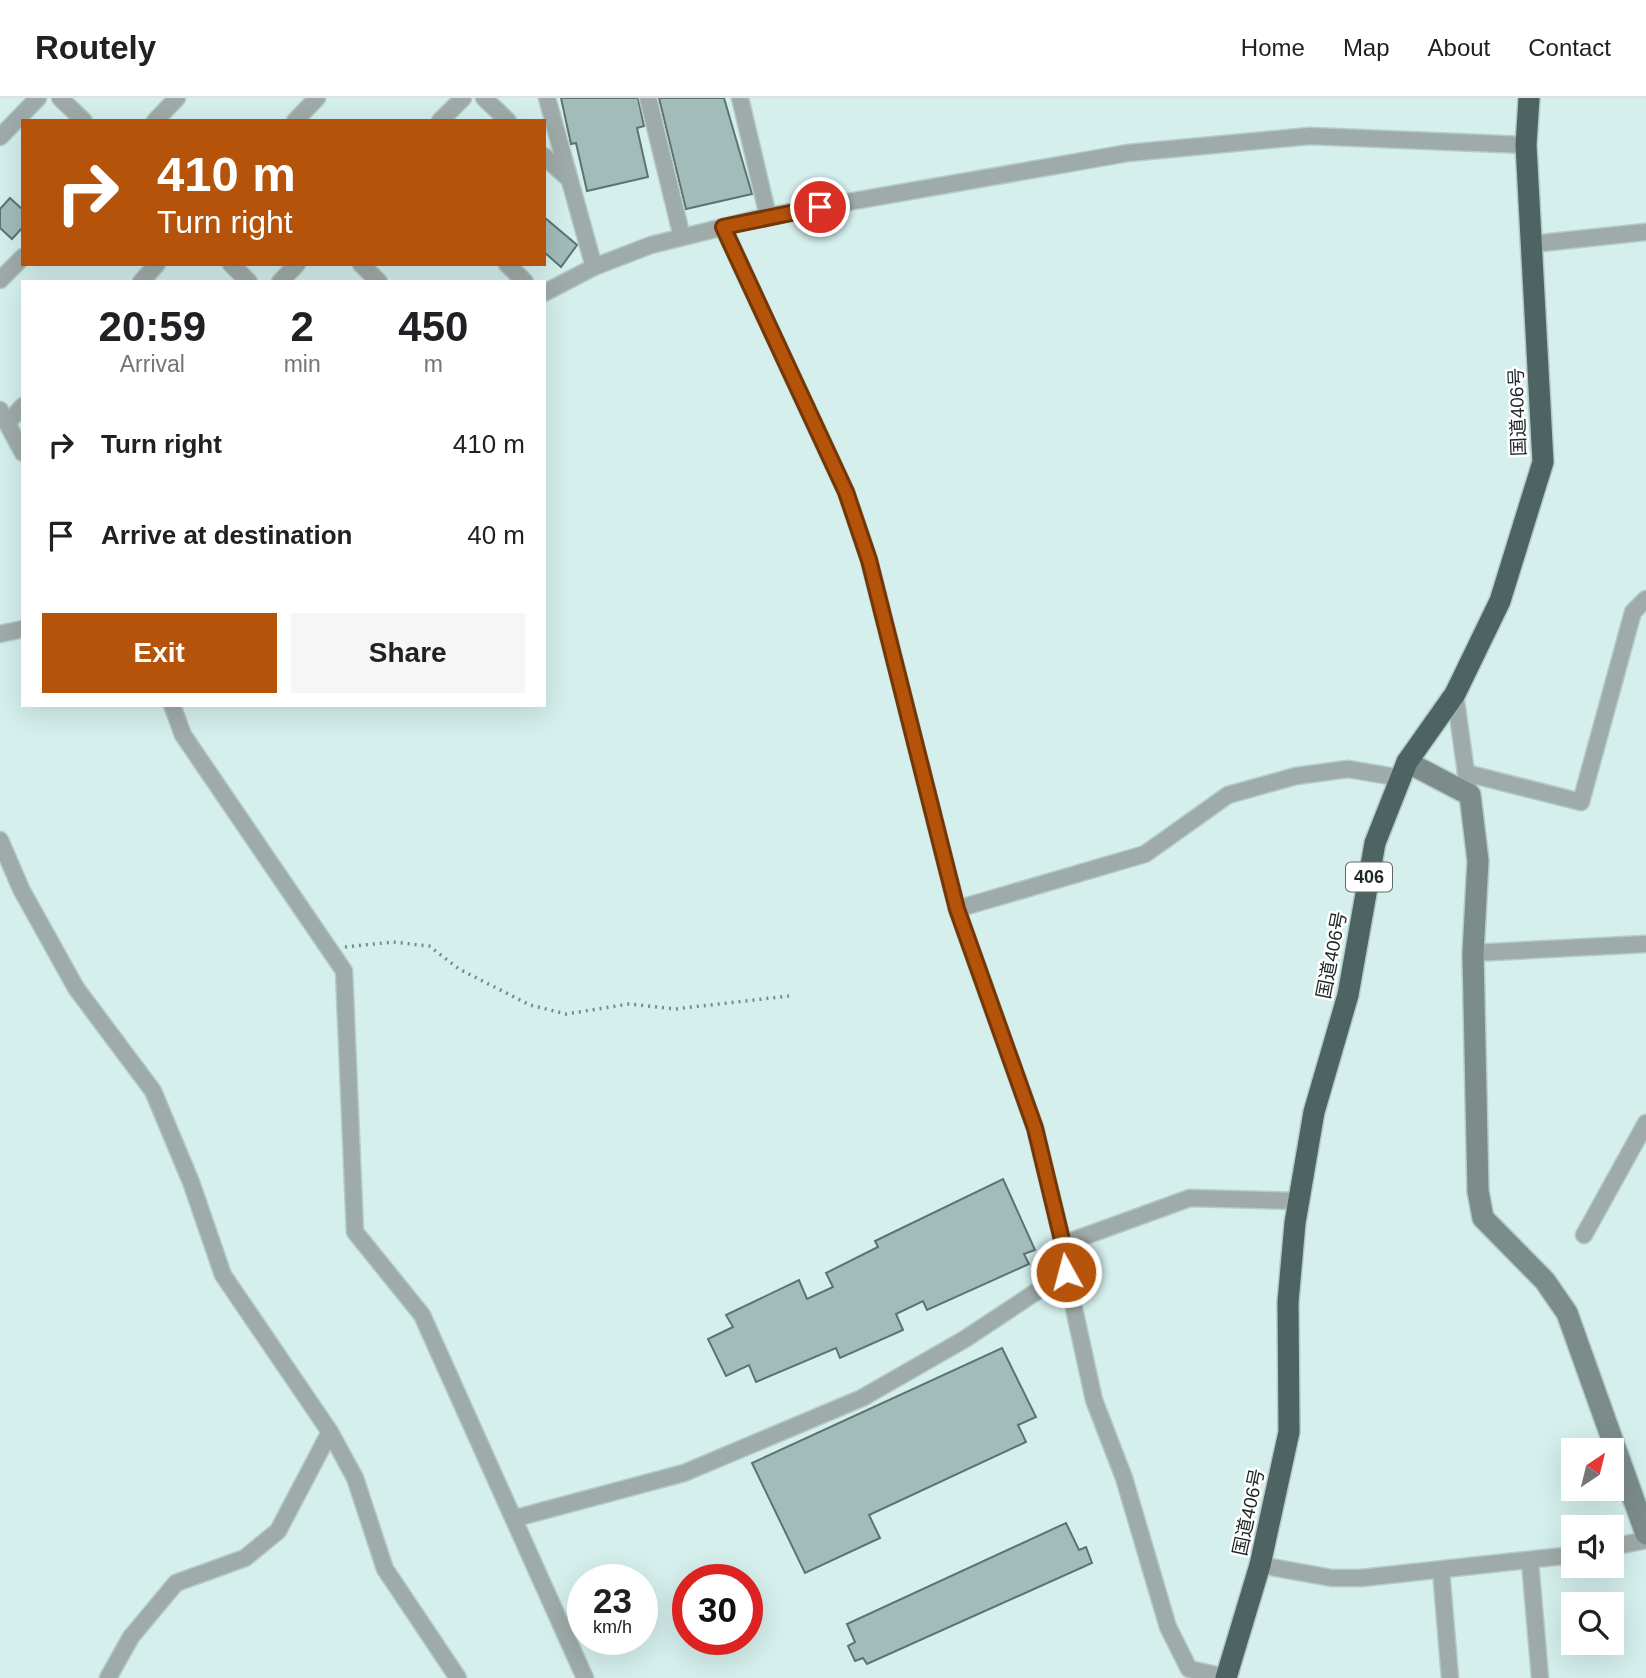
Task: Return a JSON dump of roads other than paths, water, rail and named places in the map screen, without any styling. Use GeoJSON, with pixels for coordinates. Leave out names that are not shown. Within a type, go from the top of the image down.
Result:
{"type":"FeatureCollection","features":[{"type":"Feature","properties":{"kind":"highway","name":"国道406号"},"geometry":{"type":"LineString","coordinates":[[1226,1678],[1260,1564],[1289,1432],[1288,1302],[1298,1201],[1314,1112],[1348,995],[1376,842],[1404,770],[1455,694],[1500,601],[1544,462],[1526,145],[1529,98]]}},
{"type":"Feature","properties":{"kind":"street"},"geometry":{"type":"LineString","coordinates":[[0,138],[38,98]]}},
{"type":"Feature","properties":{"kind":"street"},"geometry":{"type":"LineString","coordinates":[[60,98],[82,119]]}},
{"type":"Feature","properties":{"kind":"street"},"geometry":{"type":"LineString","coordinates":[[157,119],[177,98]]}},
{"type":"Feature","properties":{"kind":"street"},"geometry":{"type":"LineString","coordinates":[[297,119],[317,98]]}},
{"type":"Feature","properties":{"kind":"street"},"geometry":{"type":"LineString","coordinates":[[442,119],[463,98]]}},
{"type":"Feature","properties":{"kind":"street"},"geometry":{"type":"LineString","coordinates":[[485,98],[506,119]]}},
{"type":"Feature","properties":{"kind":"street"},"geometry":{"type":"LineString","coordinates":[[547,98],[594,267]]}},
{"type":"Feature","properties":{"kind":"street"},"geometry":{"type":"LineString","coordinates":[[648,98],[682,237]]}},
{"type":"Feature","properties":{"kind":"street"},"geometry":{"type":"LineString","coordinates":[[740,98],[768,216]]}},
{"type":"Feature","properties":{"kind":"street"},"geometry":{"type":"LineString","coordinates":[[546,292],[594,267],[651,245],[768,216],[1128,153],[1310,136],[1526,145]]}},
{"type":"Feature","properties":{"kind":"street"},"geometry":{"type":"LineString","coordinates":[[546,158],[568,179]]}},
{"type":"Feature","properties":{"kind":"street"},"geometry":{"type":"LineString","coordinates":[[723,227],[846,492],[869,560],[957,909],[1035,1128],[1063,1244],[1066,1272],[1094,1400],[1124,1478],[1168,1627],[1189,1668],[1226,1678]]}},
{"type":"Feature","properties":{"kind":"street"},"geometry":{"type":"LineString","coordinates":[[1532,244],[1646,232]]}},
{"type":"Feature","properties":{"kind":"street"},"geometry":{"type":"LineString","coordinates":[[0,280],[21,259]]}},
{"type":"Feature","properties":{"kind":"street"},"geometry":{"type":"LineString","coordinates":[[143,280],[155,266]]}},
{"type":"Feature","properties":{"kind":"street"},"geometry":{"type":"LineString","coordinates":[[233,266],[246,280]]}},
{"type":"Feature","properties":{"kind":"street"},"geometry":{"type":"LineString","coordinates":[[282,280],[295,266]]}},
{"type":"Feature","properties":{"kind":"street"},"geometry":{"type":"LineString","coordinates":[[363,266],[377,280]]}},
{"type":"Feature","properties":{"kind":"street"},"geometry":{"type":"LineString","coordinates":[[509,266],[523,280]]}},
{"type":"Feature","properties":{"kind":"street"},"geometry":{"type":"LineString","coordinates":[[21,407],[3,417],[21,449]]}},
{"type":"Feature","properties":{"kind":"street"},"geometry":{"type":"LineString","coordinates":[[1466,773],[1581,802],[1633,612],[1646,599]]}},
{"type":"Feature","properties":{"kind":"street"},"geometry":{"type":"LineString","coordinates":[[0,634],[21,629]]}},
{"type":"Feature","properties":{"kind":"street"},"geometry":{"type":"LineString","coordinates":[[1455,694],[1478,861],[1473,953],[1478,1191],[1482,1218],[1545,1281],[1567,1313],[1646,1534]]}},
{"type":"Feature","properties":{"kind":"street"},"geometry":{"type":"LineString","coordinates":[[173,707],[183,735],[344,971],[355,1232],[422,1315],[450,1382],[516,1518],[585,1678]]}},
{"type":"Feature","properties":{"kind":"street"},"geometry":{"type":"LineString","coordinates":[[957,909],[1144,854],[1228,795],[1296,776],[1348,769],[1404,770],[1470,795]]}},
{"type":"Feature","properties":{"kind":"street"},"geometry":{"type":"LineString","coordinates":[[0,840],[21,889],[76,988],[153,1091],[191,1182],[223,1275],[330,1432],[355,1478],[385,1570],[458,1678]]}},
{"type":"Feature","properties":{"kind":"street"},"geometry":{"type":"LineString","coordinates":[[1473,953],[1646,944]]}},
{"type":"Feature","properties":{"kind":"street"},"geometry":{"type":"LineString","coordinates":[[1584,1235],[1646,1123]]}},
{"type":"Feature","properties":{"kind":"street"},"geometry":{"type":"LineString","coordinates":[[1063,1244],[1190,1198],[1298,1201]]}},
{"type":"Feature","properties":{"kind":"street"},"geometry":{"type":"LineString","coordinates":[[516,1518],[684,1473],[862,1398],[965,1339],[1066,1272]]}},
{"type":"Feature","properties":{"kind":"street"},"geometry":{"type":"LineString","coordinates":[[108,1678],[131,1637],[176,1583],[245,1558],[278,1531],[330,1432]]}},
{"type":"Feature","properties":{"kind":"street"},"geometry":{"type":"LineString","coordinates":[[1624,1545],[1646,1540]]}},
{"type":"Feature","properties":{"kind":"street"},"geometry":{"type":"LineString","coordinates":[[1260,1564],[1332,1578],[1530,1562],[1561,1557]]}},
{"type":"Feature","properties":{"kind":"street"},"geometry":{"type":"LineString","coordinates":[[1530,1562],[1540,1678]]}},
{"type":"Feature","properties":{"kind":"street"},"geometry":{"type":"LineString","coordinates":[[1441,1570],[1450,1678]]}}]}
